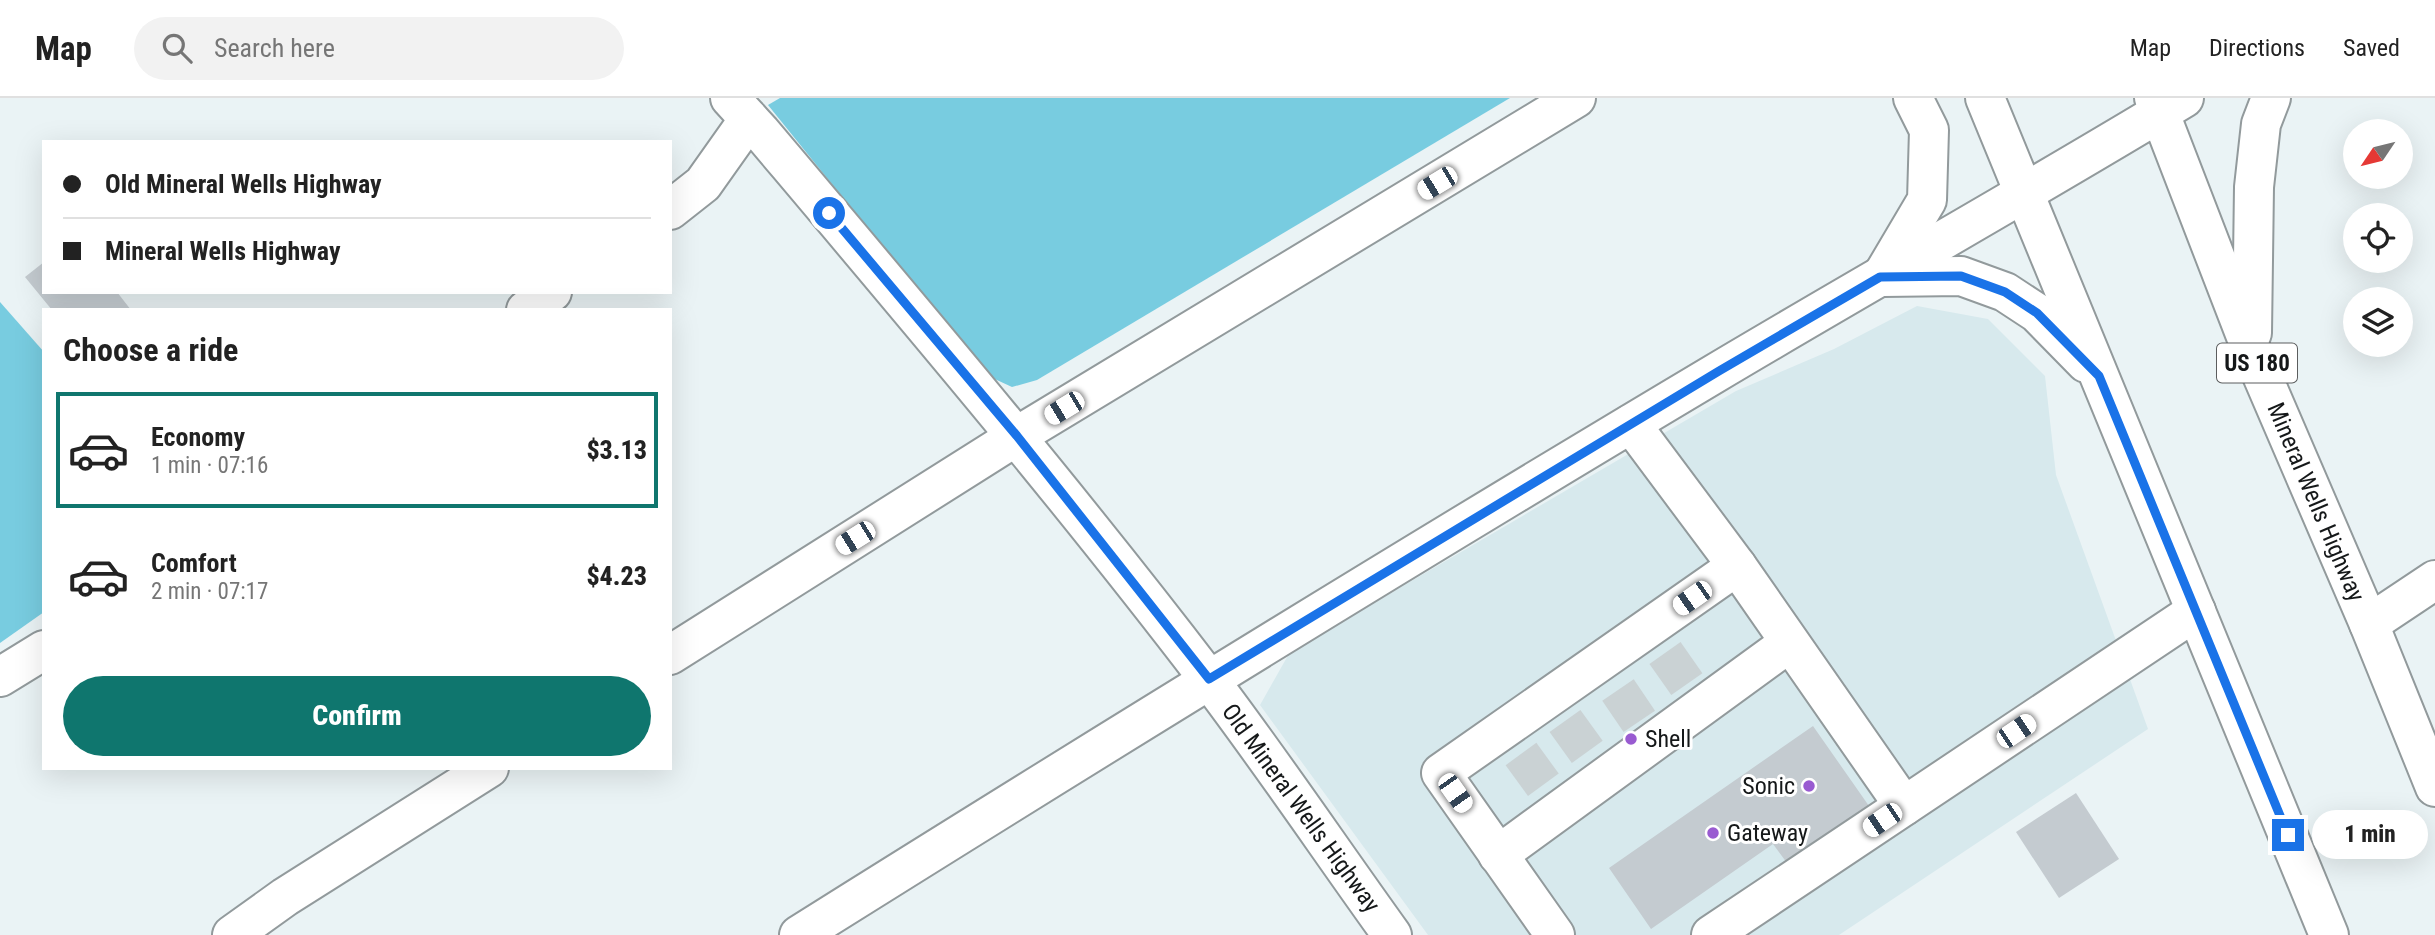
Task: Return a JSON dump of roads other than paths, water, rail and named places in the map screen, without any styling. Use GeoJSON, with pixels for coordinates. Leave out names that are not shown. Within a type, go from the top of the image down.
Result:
{"type":"FeatureCollection","features":[{"type":"Feature","properties":{"kind":"main road"},"geometry":{"type":"LineString","coordinates":[[672,653],[1017,436],[1576,98]]}},
{"type":"Feature","properties":{"kind":"main road"},"geometry":{"type":"LineString","coordinates":[[1880,277],[1927,200],[1929,130],[1913,98]]}},
{"type":"Feature","properties":{"kind":"main road"},"geometry":{"type":"LineString","coordinates":[[1985,98],[2329,935]]}},
{"type":"Feature","properties":{"kind":"main road"},"geometry":{"type":"LineString","coordinates":[[2252,352],[2254,187],[2260,124],[2272,98]]}},
{"type":"Feature","properties":{"kind":"main road"},"geometry":{"type":"LineString","coordinates":[[799,935],[1209,679],[1631,424],[2025,195],[2166,103]]}},
{"type":"Feature","properties":{"kind":"main road","name":"Mineral Wells Highway"},"geometry":{"type":"LineString","coordinates":[[2166,103],[2252,352],[2369,624],[2435,788]]}},
{"type":"Feature","properties":{"kind":"main road"},"geometry":{"type":"LineString","coordinates":[[672,209],[703,184],[739,109]]}},
{"type":"Feature","properties":{"kind":"main road","name":"Old Mineral Wells Highway"},"geometry":{"type":"LineString","coordinates":[[739,109],[1017,436],[1209,679],[1392,935]]}},
{"type":"Feature","properties":{"kind":"main road"},"geometry":{"type":"LineString","coordinates":[[1880,277],[1961,276],[2005,292],[2037,313],[2099,376]]}},
{"type":"Feature","properties":{"kind":"main road"},"geometry":{"type":"LineString","coordinates":[[529,308],[549,294]]}},
{"type":"Feature","properties":{"kind":"main road"},"geometry":{"type":"LineString","coordinates":[[1631,424],[1737,566],[1903,806]]}},
{"type":"Feature","properties":{"kind":"main road"},"geometry":{"type":"LineString","coordinates":[[1555,935],[1441,773],[1512,742],[1608,677],[1656,641],[1737,566]]}},
{"type":"Feature","properties":{"kind":"main road"},"geometry":{"type":"LineString","coordinates":[[2369,624],[2435,580]]}},
{"type":"Feature","properties":{"kind":"main road"},"geometry":{"type":"LineString","coordinates":[[1711,935],[2196,611]]}},
{"type":"Feature","properties":{"kind":"main road"},"geometry":{"type":"LineString","coordinates":[[1498,855],[1553,798],[1697,698],[1789,643]]}},
{"type":"Feature","properties":{"kind":"main road"},"geometry":{"type":"LineString","coordinates":[[0,677],[42,651]]}},
{"type":"Feature","properties":{"kind":"main road"},"geometry":{"type":"LineString","coordinates":[[232,935],[285,897],[486,770]]}},
{"type":"Feature","properties":{"kind":"tunnel"},"geometry":{"type":"LineString","coordinates":[[1665,653],[1691,690]]}},
{"type":"Feature","properties":{"kind":"tunnel"},"geometry":{"type":"LineString","coordinates":[[1618,690],[1641,724]]}},
{"type":"Feature","properties":{"kind":"tunnel"},"geometry":{"type":"LineString","coordinates":[[1565,721],[1591,757]]}},
{"type":"Feature","properties":{"kind":"tunnel"},"geometry":{"type":"LineString","coordinates":[[1521,754],[1545,787]]}},
{"type":"Feature","properties":{"kind":"place","name":"Shell"},"geometry":{"type":"Point","coordinates":[1631,739]}},
{"type":"Feature","properties":{"kind":"place","name":"Sonic"},"geometry":{"type":"Point","coordinates":[1809,786]}},
{"type":"Feature","properties":{"kind":"place","name":"Gateway"},"geometry":{"type":"Point","coordinates":[1713,833]}}]}
